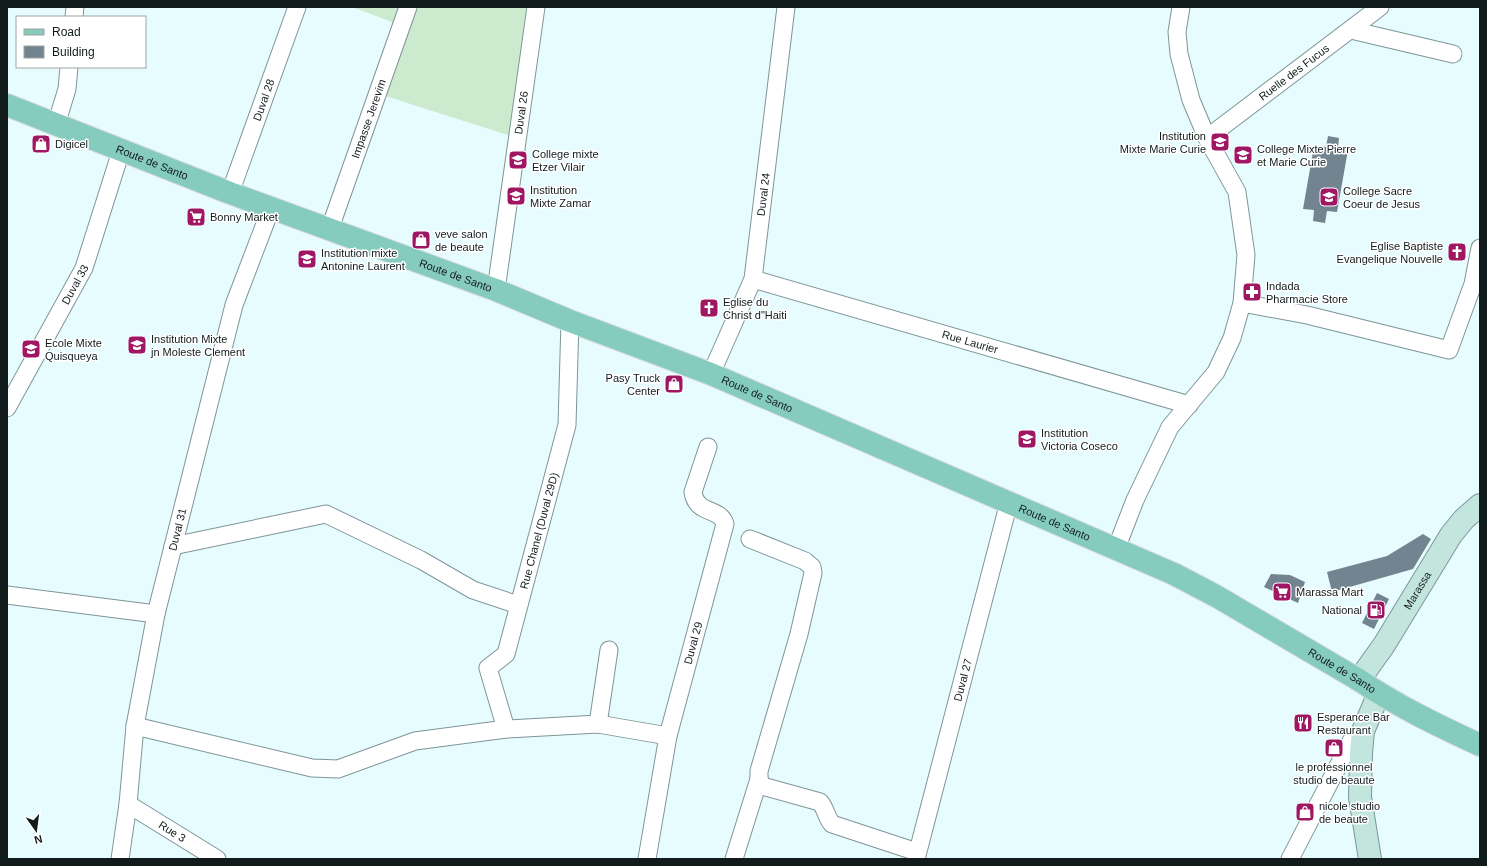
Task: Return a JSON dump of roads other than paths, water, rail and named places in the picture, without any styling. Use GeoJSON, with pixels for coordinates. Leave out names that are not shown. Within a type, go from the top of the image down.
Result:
{"type":"FeatureCollection","features":[{"type":"Feature","properties":{"kind":"main road","name":"Route de Santo"},"geometry":{"type":"LineString","coordinates":[[7,105],[230,193],[330,231],[496,290],[570,321],[711,374],[1174,574],[1216,596],[1360,680],[1379,693],[1452,732],[1480,745]]}},
{"type":"Feature","properties":{"kind":"main road","name":"Marassa"},"geometry":{"type":"LineString","coordinates":[[1360,680],[1384,645],[1451,535],[1464,519],[1480,505]]}},
{"type":"Feature","properties":{"kind":"main road"},"geometry":{"type":"LineString","coordinates":[[1370,859],[1360,797],[1363,731],[1379,693]]}},
{"type":"Feature","properties":{"kind":"street","name":"Duval 28"},"geometry":{"type":"LineString","coordinates":[[230,193],[297,7]]}},
{"type":"Feature","properties":{"kind":"street","name":"Impasse Jerevim"},"geometry":{"type":"LineString","coordinates":[[330,231],[408,7]]}},
{"type":"Feature","properties":{"kind":"street","name":"Duval 26"},"geometry":{"type":"LineString","coordinates":[[496,290],[536,7]]}},
{"type":"Feature","properties":{"kind":"street","name":"Duval 24"},"geometry":{"type":"LineString","coordinates":[[711,374],[752,279],[786,7]]}},
{"type":"Feature","properties":{"kind":"street"},"geometry":{"type":"LineString","coordinates":[[1116,549],[1135,500],[1170,427],[1216,372],[1232,338],[1242,303],[1246,255],[1237,192],[1207,138],[1192,100],[1179,54],[1177,32],[1181,7]]}},
{"type":"Feature","properties":{"kind":"street","name":"Ruelle des Fucus"},"geometry":{"type":"LineString","coordinates":[[1207,138],[1380,7]]}},
{"type":"Feature","properties":{"kind":"street"},"geometry":{"type":"LineString","coordinates":[[1350,30],[1454,54]]}},
{"type":"Feature","properties":{"kind":"street"},"geometry":{"type":"LineString","coordinates":[[56,125],[67,89],[69,68]]}},
{"type":"Feature","properties":{"kind":"street","name":"Duval 33"},"geometry":{"type":"LineString","coordinates":[[7,408],[84,268],[121,151]]}},
{"type":"Feature","properties":{"kind":"street","name":"Duval 31"},"geometry":{"type":"LineString","coordinates":[[120,859],[128,804],[135,726],[156,614],[234,305],[271,208]]}},
{"type":"Feature","properties":{"kind":"street"},"geometry":{"type":"LineString","coordinates":[[1242,303],[1307,315],[1449,350],[1473,284],[1480,248]]}},
{"type":"Feature","properties":{"kind":"street","name":"Rue Laurier"},"geometry":{"type":"LineString","coordinates":[[752,279],[1188,405]]}},
{"type":"Feature","properties":{"kind":"street","name":"Rue Chanel (Duval 29D)"},"geometry":{"type":"LineString","coordinates":[[506,729],[488,668],[506,654],[518,605],[568,425],[570,321]]}},
{"type":"Feature","properties":{"kind":"street","name":"Duval 29"},"geometry":{"type":"LineString","coordinates":[[648,859],[668,736],[725,524],[721,517],[697,505],[694,499],[693,492],[708,447]]}},
{"type":"Feature","properties":{"kind":"street","name":"Duval 27"},"geometry":{"type":"LineString","coordinates":[[917,856],[1008,502]]}},
{"type":"Feature","properties":{"kind":"street"},"geometry":{"type":"LineString","coordinates":[[173,546],[326,514],[421,560],[473,590],[518,605]]}},
{"type":"Feature","properties":{"kind":"street"},"geometry":{"type":"LineString","coordinates":[[734,859],[759,780],[760,771],[799,634],[813,573],[812,567],[806,561],[750,539]]}},
{"type":"Feature","properties":{"kind":"street"},"geometry":{"type":"LineString","coordinates":[[7,595],[156,614]]}},
{"type":"Feature","properties":{"kind":"street"},"geometry":{"type":"LineString","coordinates":[[598,724],[609,650]]}},
{"type":"Feature","properties":{"kind":"street"},"geometry":{"type":"LineString","coordinates":[[135,726],[312,768],[338,769],[415,741],[506,729],[598,724],[668,736]]}},
{"type":"Feature","properties":{"kind":"street"},"geometry":{"type":"LineString","coordinates":[[1290,859],[1351,741],[1363,731]]}},
{"type":"Feature","properties":{"kind":"street"},"geometry":{"type":"LineString","coordinates":[[759,780],[762,786],[820,802],[824,807],[827,819],[832,824],[917,856]]}},
{"type":"Feature","properties":{"kind":"street","name":"Rue 3"},"geometry":{"type":"LineString","coordinates":[[128,804],[217,859]]}},
{"type":"Feature","properties":{"kind":"place","name":"Institution Mixte Marie Curie"},"geometry":{"type":"Point","coordinates":[1220,142]}},
{"type":"Feature","properties":{"kind":"place","name":"Digicel"},"geometry":{"type":"Point","coordinates":[41,144]}},
{"type":"Feature","properties":{"kind":"place","name":"College Mixte Pierre et Marie Curie"},"geometry":{"type":"Point","coordinates":[1243,155]}},
{"type":"Feature","properties":{"kind":"place","name":"College mixte Etzer Vilair"},"geometry":{"type":"Point","coordinates":[518,160]}},
{"type":"Feature","properties":{"kind":"place","name":"Institution Mixte Zamar"},"geometry":{"type":"Point","coordinates":[516,196]}},
{"type":"Feature","properties":{"kind":"place","name":"College Sacre Coeur de Jesus"},"geometry":{"type":"Point","coordinates":[1329,197]}},
{"type":"Feature","properties":{"kind":"place","name":"Bonny Market"},"geometry":{"type":"Point","coordinates":[196,217]}},
{"type":"Feature","properties":{"kind":"place","name":"veve salon de beaute"},"geometry":{"type":"Point","coordinates":[421,240]}},
{"type":"Feature","properties":{"kind":"place","name":"Eglise Baptiste Evangelique Nouvelle"},"geometry":{"type":"Point","coordinates":[1457,252]}},
{"type":"Feature","properties":{"kind":"place","name":"Institution mixte Antonine Laurent"},"geometry":{"type":"Point","coordinates":[307,259]}},
{"type":"Feature","properties":{"kind":"place","name":"Indada Pharmacie Store"},"geometry":{"type":"Point","coordinates":[1252,292]}},
{"type":"Feature","properties":{"kind":"place","name":"Eglise du Christ d\"Haiti"},"geometry":{"type":"Point","coordinates":[709,308]}},
{"type":"Feature","properties":{"kind":"place","name":"Institution Mixte jn Moleste Clement"},"geometry":{"type":"Point","coordinates":[137,345]}},
{"type":"Feature","properties":{"kind":"place","name":"Ecole Mixte Quisqueya"},"geometry":{"type":"Point","coordinates":[31,349]}},
{"type":"Feature","properties":{"kind":"place","name":"Pasy Truck Center"},"geometry":{"type":"Point","coordinates":[674,384]}},
{"type":"Feature","properties":{"kind":"place","name":"Institution Victoria Coseco"},"geometry":{"type":"Point","coordinates":[1027,439]}},
{"type":"Feature","properties":{"kind":"place","name":"Marassa Mart"},"geometry":{"type":"Point","coordinates":[1282,592]}},
{"type":"Feature","properties":{"kind":"place","name":"National"},"geometry":{"type":"Point","coordinates":[1376,610]}},
{"type":"Feature","properties":{"kind":"place","name":"Esperance Bar Restaurant"},"geometry":{"type":"Point","coordinates":[1303,723]}},
{"type":"Feature","properties":{"kind":"place","name":"le professionnel studio de beaute"},"geometry":{"type":"Point","coordinates":[1334,748]}},
{"type":"Feature","properties":{"kind":"place","name":"nicole studio de beaute"},"geometry":{"type":"Point","coordinates":[1305,812]}}]}
